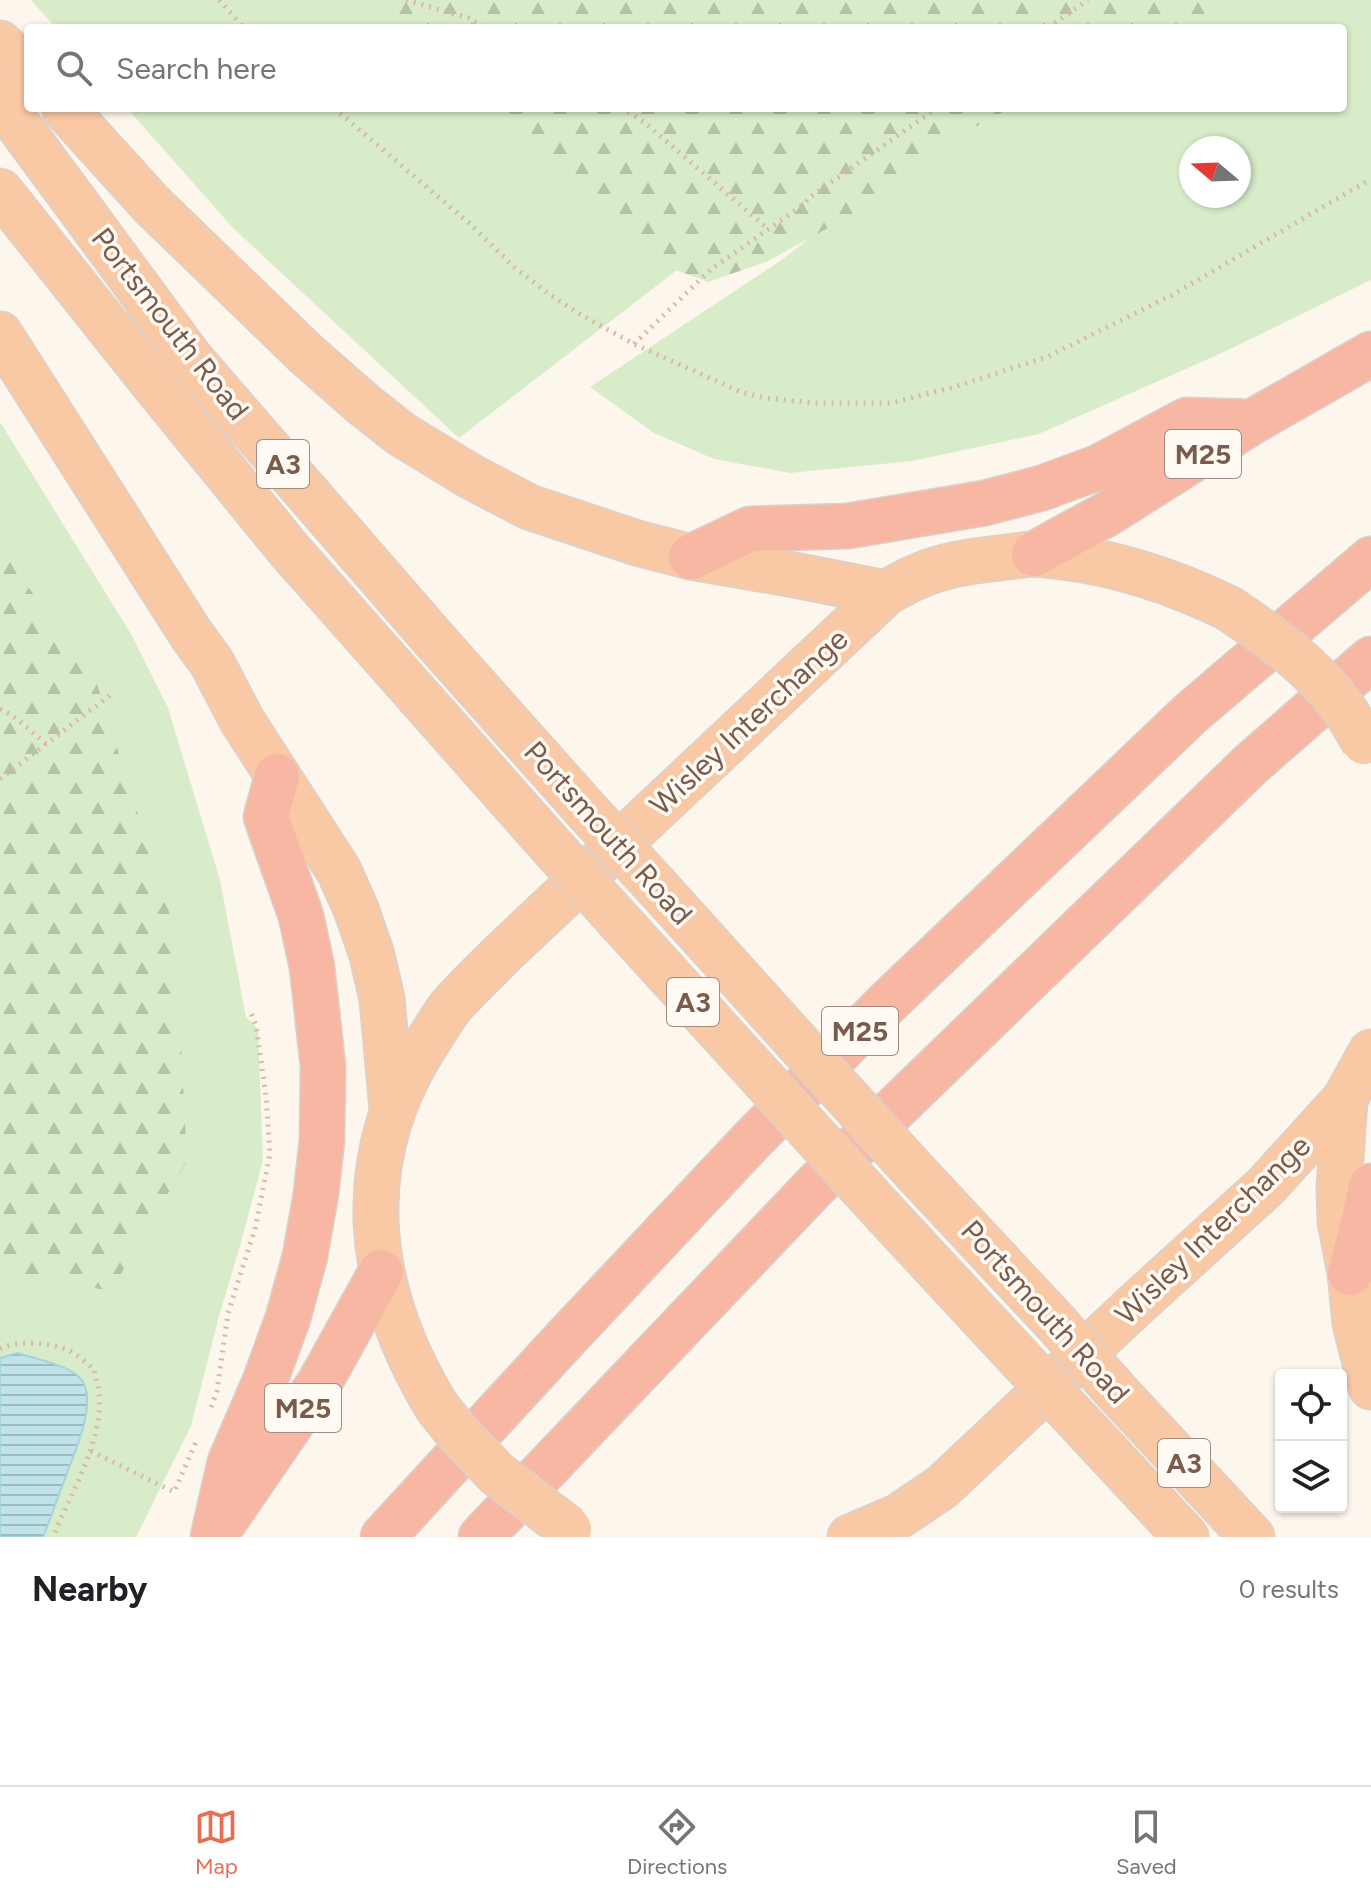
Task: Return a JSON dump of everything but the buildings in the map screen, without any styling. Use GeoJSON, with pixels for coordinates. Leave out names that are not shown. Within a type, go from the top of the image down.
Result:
{"type":"FeatureCollection","features":[{"type":"Feature","properties":{"kind":"highway"},"geometry":{"type":"LineString","coordinates":[[0,43],[24,67]]}},
{"type":"Feature","properties":{"kind":"highway","name":"Portsmouth Road"},"geometry":{"type":"LineString","coordinates":[[0,100],[190,358],[422,625],[795,1040],[1252,1537]]}},
{"type":"Feature","properties":{"kind":"highway"},"geometry":{"type":"LineString","coordinates":[[68,112],[152,205],[294,343],[401,434],[470,476],[529,507],[691,557],[886,593]]}},
{"type":"Feature","properties":{"kind":"highway","name":"Portsmouth Road"},"geometry":{"type":"LineString","coordinates":[[0,191],[290,551],[553,848],[880,1208],[1186,1537]]}},
{"type":"Feature","properties":{"kind":"highway"},"geometry":{"type":"LineString","coordinates":[[0,334],[212,663],[243,722],[339,871],[372,955],[382,999],[392,1109]]}},
{"type":"Feature","properties":{"kind":"highway","name":"M25"},"geometry":{"type":"LineString","coordinates":[[1034,554],[1107,514],[1252,422],[1371,354]]}},
{"type":"Feature","properties":{"kind":"highway","name":"M25"},"geometry":{"type":"LineString","coordinates":[[691,557],[750,529],[848,526],[985,503],[1042,488],[1099,467],[1187,420],[1252,422]]}},
{"type":"Feature","properties":{"kind":"highway","name":"Wisley Interchange"},"geometry":{"type":"LineString","coordinates":[[577,1533],[497,1474],[437,1407],[408,1352],[381,1272],[376,1238],[378,1170],[392,1109],[416,1059],[450,1007],[503,953],[886,593],[910,578],[938,568],[1034,554],[1085,560],[1185,587],[1228,608],[1271,637],[1309,670],[1341,705],[1368,748]]}},
{"type":"Feature","properties":{"kind":"highway","name":"M25"},"geometry":{"type":"LineString","coordinates":[[383,1537],[729,1165],[887,1003],[1190,714],[1371,559]]}},
{"type":"Feature","properties":{"kind":"highway","name":"M25"},"geometry":{"type":"LineString","coordinates":[[481,1537],[816,1185],[1250,765],[1371,659]]}},
{"type":"Feature","properties":{"kind":"highway","name":"M25"},"geometry":{"type":"LineString","coordinates":[[213,1537],[230,1462],[288,1318],[305,1256],[322,1140],[323,1066],[312,967],[301,916],[266,817],[277,776]]}},
{"type":"Feature","properties":{"kind":"highway","name":"Wisley Interchange"},"geometry":{"type":"LineString","coordinates":[[863,1536],[942,1487],[1266,1186],[1345,1099],[1371,1052]]}},
{"type":"Feature","properties":{"kind":"highway"},"geometry":{"type":"LineString","coordinates":[[1345,1099],[1340,1221],[1355,1323],[1371,1387]]}},
{"type":"Feature","properties":{"kind":"highway"},"geometry":{"type":"LineString","coordinates":[[1350,1273],[1371,1186]]}},
{"type":"Feature","properties":{"kind":"highway","name":"M25"},"geometry":{"type":"LineString","coordinates":[[213,1537],[320,1382],[381,1272]]}},
{"type":"Feature","properties":{"kind":"path"},"geometry":{"type":"LineString","coordinates":[[219,0],[240,24]]}},
{"type":"Feature","properties":{"kind":"path"},"geometry":{"type":"LineString","coordinates":[[406,0],[469,18],[479,24]]}},
{"type":"Feature","properties":{"kind":"path"},"geometry":{"type":"LineString","coordinates":[[1054,24],[1088,0]]}},
{"type":"Feature","properties":{"kind":"path"},"geometry":{"type":"LineString","coordinates":[[339,112],[469,223],[514,267],[578,313],[634,344],[741,392],[813,403],[891,403],[921,397],[1047,357],[1172,295],[1371,179]]}},
{"type":"Feature","properties":{"kind":"path"},"geometry":{"type":"LineString","coordinates":[[628,112],[644,122],[767,228]]}},
{"type":"Feature","properties":{"kind":"path"},"geometry":{"type":"LineString","coordinates":[[634,344],[710,270],[931,112]]}},
{"type":"Feature","properties":{"kind":"path"},"geometry":{"type":"LineString","coordinates":[[0,779],[113,693]]}},
{"type":"Feature","properties":{"kind":"path"},"geometry":{"type":"LineString","coordinates":[[0,709],[16,718],[46,744]]}},
{"type":"Feature","properties":{"kind":"path"},"geometry":{"type":"LineString","coordinates":[[209,1415],[217,1391],[228,1313],[255,1229],[270,1154],[266,1096],[256,1026],[250,1010]]}},
{"type":"Feature","properties":{"kind":"path"},"geometry":{"type":"LineString","coordinates":[[0,1349],[8,1345],[36,1343],[70,1351],[94,1369],[100,1396],[97,1429],[91,1451],[53,1537]]}},
{"type":"Feature","properties":{"kind":"path"},"geometry":{"type":"LineString","coordinates":[[91,1451],[174,1492],[197,1441]]}},
{"type":"Feature","properties":{"kind":"green space"},"geometry":{"type":"Polygon","coordinates":[[[31,0],[1047,0],[1014,24],[52,24],[31,0]]]}},
{"type":"Feature","properties":{"kind":"green space"},"geometry":{"type":"Polygon","coordinates":[[[376,0],[1240,0],[1196,24],[403,24],[376,0]]]}},
{"type":"Feature","properties":{"kind":"green space"},"geometry":{"type":"Polygon","coordinates":[[[1121,0],[1371,0],[1371,280],[1224,352],[1039,434],[912,461],[790,473],[714,459],[654,433],[590,387],[780,261],[975,112],[1347,112],[1347,24],[1090,24],[1121,0]]]}},
{"type":"Feature","properties":{"kind":"green space"},"geometry":{"type":"Polygon","coordinates":[[[131,112],[889,112],[799,176],[459,438],[233,228],[131,112]]]}},
{"type":"Feature","properties":{"kind":"green space"},"geometry":{"type":"Polygon","coordinates":[[[497,112],[1003,112],[953,139],[877,201],[768,261],[708,282],[665,266],[497,112]]]}},
{"type":"Feature","properties":{"kind":"green space"},"geometry":{"type":"Polygon","coordinates":[[[0,422],[131,634],[168,708],[220,880],[246,1017],[258,1029],[263,1160],[191,1426],[136,1537],[0,1537],[0,422]]]}},
{"type":"Feature","properties":{"kind":"green space"},"geometry":{"type":"Polygon","coordinates":[[[0,547],[97,684],[175,931],[187,1161],[111,1291],[4,1272],[0,1278],[0,547]]]}},
{"type":"Feature","properties":{"kind":"water"},"geometry":{"type":"Polygon","coordinates":[[[17,1353],[75,1374],[85,1388],[87,1400],[79,1442],[43,1537],[0,1537],[0,1358],[17,1353]]]}}]}
